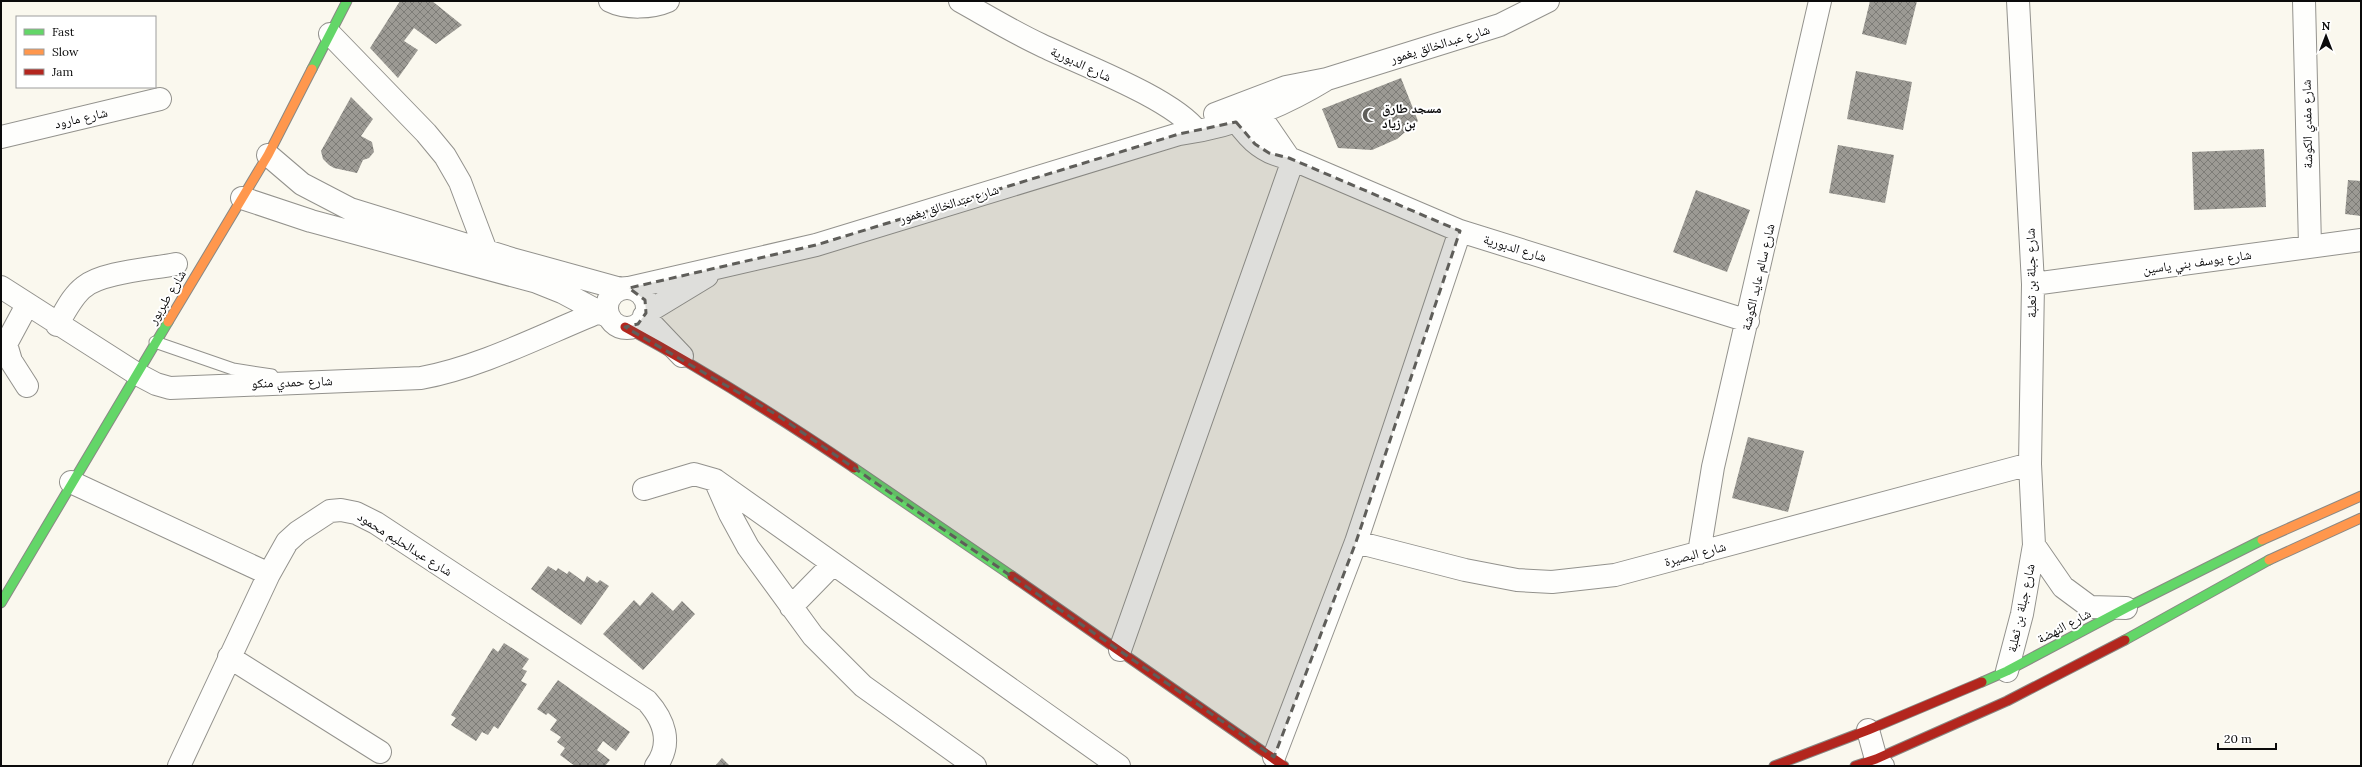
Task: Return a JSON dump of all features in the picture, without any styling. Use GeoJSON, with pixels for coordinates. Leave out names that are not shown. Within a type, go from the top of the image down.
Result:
{"type":"FeatureCollection","features":[{"type":"Feature","properties":{"kind":"street","name":"شارع طبربور"},"geometry":{"type":"LineString","coordinates":[[3,593],[268,155],[347,1]]}},
{"type":"Feature","properties":{"kind":"street"},"geometry":{"type":"LineString","coordinates":[[610,1],[633,6],[652,5],[668,1]]}},
{"type":"Feature","properties":{"kind":"street","name":"شارع الدبورية"},"geometry":{"type":"LineString","coordinates":[[960,1],[1040,44],[1162,103],[1189,130]]}},
{"type":"Feature","properties":{"kind":"street","name":"شارع عبدالخالق يغمور"},"geometry":{"type":"LineString","coordinates":[[625,289],[718,269],[816,245],[1189,130],[1232,116],[1254,106],[1286,87],[1327,80],[1500,25],[1548,1]]}},
{"type":"Feature","properties":{"kind":"street","name":"شارع سالم عايد الكوشة"},"geometry":{"type":"LineString","coordinates":[[1699,553],[1713,467],[1748,321],[1820,1]]}},
{"type":"Feature","properties":{"kind":"street","name":"شارع جبلة بن ثعلبة"},"geometry":{"type":"LineString","coordinates":[[2006,671],[2022,614],[2034,545],[2030,464],[2033,284],[2018,1]]}},
{"type":"Feature","properties":{"kind":"street","name":"شارع مفدي الكوشة"},"geometry":{"type":"LineString","coordinates":[[2304,1],[2310,246]]}},
{"type":"Feature","properties":{"kind":"street"},"geometry":{"type":"LineString","coordinates":[[330,34],[426,133],[445,156],[460,182],[486,251]]}},
{"type":"Feature","properties":{"kind":"street","name":"شارع مارود"},"geometry":{"type":"LineString","coordinates":[[1,137],[160,99]]}},
{"type":"Feature","properties":{"kind":"street"},"geometry":{"type":"LineString","coordinates":[[1120,650],[1291,159],[1254,106]]}},
{"type":"Feature","properties":{"kind":"street","name":"شارع الدبورية"},"geometry":{"type":"LineString","coordinates":[[1232,116],[1255,144],[1276,156],[1291,159],[1460,231],[1748,321]]}},
{"type":"Feature","properties":{"kind":"street"},"geometry":{"type":"LineString","coordinates":[[268,155],[298,181],[331,201],[486,251],[625,289],[636,290],[645,300],[645,315],[638,324],[611,319]]}},
{"type":"Feature","properties":{"kind":"street"},"geometry":{"type":"LineString","coordinates":[[242,198],[311,221],[537,282],[562,292],[686,360],[777,415],[1120,650],[1279,762],[1356,542],[1460,231]]}},
{"type":"Feature","properties":{"kind":"street","name":"شارع يوسف بني ياسين"},"geometry":{"type":"LineString","coordinates":[[2033,284],[2361,240]]}},
{"type":"Feature","properties":{"kind":"street"},"geometry":{"type":"LineString","coordinates":[[58,325],[74,296],[84,286],[98,278],[176,264]]}},
{"type":"Feature","properties":{"kind":"street","name":"شارع عبدالخالق يغمور"},"geometry":{"type":"LineString","coordinates":[[645,315],[718,269]]}},
{"type":"Feature","properties":{"kind":"street","name":"شارع حمدي منكو"},"geometry":{"type":"LineString","coordinates":[[1,287],[136,374],[170,388],[308,381],[421,378],[445,374],[611,319]]}},
{"type":"Feature","properties":{"kind":"street"},"geometry":{"type":"LineString","coordinates":[[611,319],[607,310],[608,301],[613,294],[625,289]]}},
{"type":"Feature","properties":{"kind":"street"},"geometry":{"type":"LineString","coordinates":[[27,305],[6,344],[11,360],[27,386]]}},
{"type":"Feature","properties":{"kind":"street"},"geometry":{"type":"LineString","coordinates":[[645,315],[686,360]]}},
{"type":"Feature","properties":{"kind":"street","name":"شارع البصيرة"},"geometry":{"type":"LineString","coordinates":[[1356,542],[1473,572],[1517,580],[1552,582],[1615,575],[2030,464]]}},
{"type":"Feature","properties":{"kind":"street"},"geometry":{"type":"LineString","coordinates":[[644,489],[694,474],[715,480],[1119,766]]}},
{"type":"Feature","properties":{"kind":"street"},"geometry":{"type":"LineString","coordinates":[[715,480],[730,514],[748,547],[813,636],[863,686],[975,766]]}},
{"type":"Feature","properties":{"kind":"street"},"geometry":{"type":"LineString","coordinates":[[71,482],[269,574]]}},
{"type":"Feature","properties":{"kind":"street","name":"شارع النهضة"},"geometry":{"type":"LineString","coordinates":[[1774,766],[1868,730],[2006,671],[2126,608],[2278,532],[2361,496]]}},
{"type":"Feature","properties":{"kind":"street","name":"شارع عبدالحليم محمود"},"geometry":{"type":"LineString","coordinates":[[179,766],[269,574],[287,542],[319,517],[330,511],[341,510],[356,513],[376,523],[647,701],[660,718],[665,731],[666,745],[664,754],[656,766]]}},
{"type":"Feature","properties":{"kind":"street"},"geometry":{"type":"LineString","coordinates":[[1855,766],[1880,762],[2007,701],[2115,645],[2291,548],[2361,518]]}},
{"type":"Feature","properties":{"kind":"street","name":"شارع جبلة بن ثعلبة"},"geometry":{"type":"LineString","coordinates":[[2034,545],[2063,587],[2090,607],[2126,608]]}},
{"type":"Feature","properties":{"kind":"street"},"geometry":{"type":"LineString","coordinates":[[791,607],[833,564]]}},
{"type":"Feature","properties":{"kind":"street"},"geometry":{"type":"LineString","coordinates":[[229,657],[380,752]]}},
{"type":"Feature","properties":{"kind":"street"},"geometry":{"type":"LineString","coordinates":[[1868,730],[1880,762]]}},
{"type":"Feature","properties":{"kind":"lane"},"geometry":{"type":"LineString","coordinates":[[155,342],[233,370],[308,381]]}},
{"type":"Feature","properties":{"kind":"highlighted area"},"geometry":{"type":"Polygon","coordinates":[[[1236,122],[1255,144],[1269,153],[1289,158],[1460,231],[1356,542],[1274,757],[777,415],[625,327],[638,324],[646,313],[645,300],[629,288],[816,245],[1179,134],[1236,122]]]}},
{"type":"Feature","properties":{"kind":"building"},"geometry":{"type":"Polygon","coordinates":[[[400,1],[432,1],[462,25],[436,44],[414,28],[404,41],[418,50],[398,78],[370,48],[400,1]]]}},
{"type":"Feature","properties":{"kind":"building"},"geometry":{"type":"Polygon","coordinates":[[[1870,1],[1917,1],[1906,45],[1862,34],[1870,1]]]}},
{"type":"Feature","properties":{"kind":"building"},"geometry":{"type":"Polygon","coordinates":[[[1856,71],[1912,82],[1903,130],[1847,119],[1856,71]]]}},
{"type":"Feature","properties":{"kind":"building","name":"مسجد طارق بن زياد"},"geometry":{"type":"Polygon","coordinates":[[[1401,78],[1418,121],[1397,139],[1372,150],[1338,148],[1322,109],[1401,78]]]}},
{"type":"Feature","properties":{"kind":"building"},"geometry":{"type":"Polygon","coordinates":[[[351,97],[373,119],[361,136],[372,142],[374,152],[369,158],[363,160],[357,173],[334,168],[329,165],[323,159],[321,151],[351,97]]]}},
{"type":"Feature","properties":{"kind":"building"},"geometry":{"type":"Polygon","coordinates":[[[1838,145],[1894,155],[1885,203],[1829,193],[1838,145]]]}},
{"type":"Feature","properties":{"kind":"building"},"geometry":{"type":"Polygon","coordinates":[[[2264,149],[2266,207],[2194,210],[2192,152],[2264,149]]]}},
{"type":"Feature","properties":{"kind":"building"},"geometry":{"type":"Polygon","coordinates":[[[2348,180],[2361,181],[2361,216],[2345,214],[2348,180]]]}},
{"type":"Feature","properties":{"kind":"building"},"geometry":{"type":"Polygon","coordinates":[[[1696,190],[1750,210],[1727,272],[1673,252],[1696,190]]]}},
{"type":"Feature","properties":{"kind":"building"},"geometry":{"type":"Polygon","coordinates":[[[1748,437],[1804,451],[1788,512],[1732,498],[1748,437]]]}},
{"type":"Feature","properties":{"kind":"building"},"geometry":{"type":"Polygon","coordinates":[[[548,566],[556,571],[558,568],[567,574],[569,571],[584,582],[587,576],[597,583],[600,580],[609,586],[581,625],[531,589],[548,566]]]}},
{"type":"Feature","properties":{"kind":"building"},"geometry":{"type":"Polygon","coordinates":[[[652,592],[673,611],[682,601],[695,614],[643,670],[603,634],[634,600],[640,606],[652,592]]]}},
{"type":"Feature","properties":{"kind":"building"},"geometry":{"type":"Polygon","coordinates":[[[504,643],[529,659],[522,669],[527,671],[521,681],[527,684],[498,729],[494,726],[488,735],[482,732],[476,741],[451,725],[456,718],[451,715],[493,648],[498,652],[504,643]]]}},
{"type":"Feature","properties":{"kind":"building"},"geometry":{"type":"Polygon","coordinates":[[[558,680],[630,732],[616,751],[603,741],[597,750],[610,760],[605,766],[575,766],[560,755],[565,748],[557,742],[561,737],[550,730],[557,720],[548,713],[546,715],[537,709],[558,680]]]}},
{"type":"Feature","properties":{"kind":"building"},"geometry":{"type":"Polygon","coordinates":[[[722,758],[730,766],[715,766],[722,758]]]}},
{"type":"Feature","properties":{"kind":"traffic: fast"},"geometry":{"type":"LineString","coordinates":[[312,69],[347,1]]}},
{"type":"Feature","properties":{"kind":"traffic: fast"},"geometry":{"type":"LineString","coordinates":[[1,603],[168,322]]}},
{"type":"Feature","properties":{"kind":"traffic: fast"},"geometry":{"type":"LineString","coordinates":[[854,468],[1012,576]]}},
{"type":"Feature","properties":{"kind":"traffic: fast"},"geometry":{"type":"LineString","coordinates":[[1982,682],[2007,671],[2126,608],[2262,540]]}},
{"type":"Feature","properties":{"kind":"traffic: fast"},"geometry":{"type":"LineString","coordinates":[[2125,640],[2269,560]]}},
{"type":"Feature","properties":{"kind":"traffic: slow"},"geometry":{"type":"LineString","coordinates":[[168,322],[268,155],[312,69]]}},
{"type":"Feature","properties":{"kind":"traffic: slow"},"geometry":{"type":"LineString","coordinates":[[2262,540],[2361,496]]}},
{"type":"Feature","properties":{"kind":"traffic: slow"},"geometry":{"type":"LineString","coordinates":[[2269,560],[2361,518]]}},
{"type":"Feature","properties":{"kind":"traffic: jam"},"geometry":{"type":"LineString","coordinates":[[625,327],[741,394],[854,468]]}},
{"type":"Feature","properties":{"kind":"traffic: jam"},"geometry":{"type":"LineString","coordinates":[[1012,576],[1284,766]]}},
{"type":"Feature","properties":{"kind":"traffic: jam"},"geometry":{"type":"LineString","coordinates":[[1855,766],[1876,759],[2007,701],[2125,640]]}},
{"type":"Feature","properties":{"kind":"traffic: jam"},"geometry":{"type":"LineString","coordinates":[[1774,766],[1868,730],[1982,682]]}},
{"type":"Feature","properties":{"kind":"place","name":"مسجد طارق بن زياد"},"geometry":{"type":"Point","coordinates":[1370,115]}}]}
